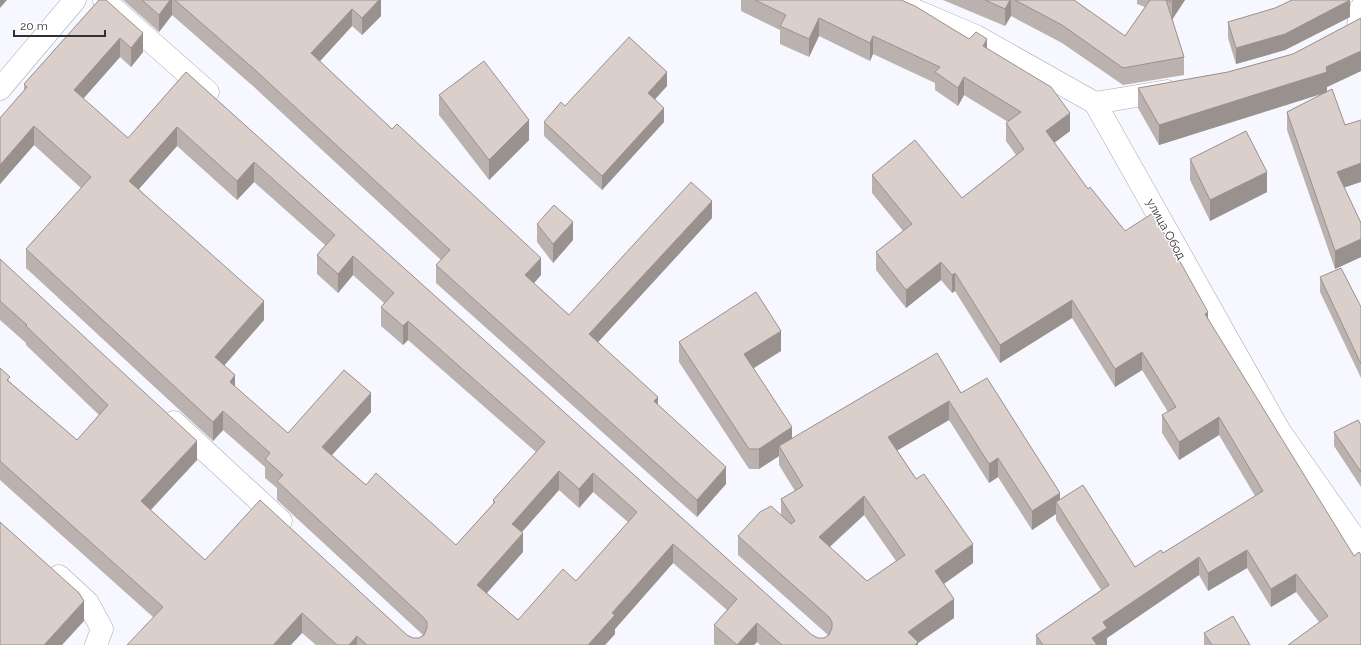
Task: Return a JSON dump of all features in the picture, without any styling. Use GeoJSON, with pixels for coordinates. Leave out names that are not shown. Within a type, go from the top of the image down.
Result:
{"type":"FeatureCollection","features":[{"type":"Feature","properties":{"kind":"street"},"geometry":{"type":"LineString","coordinates":[[0,89],[75,0]]}},
{"type":"Feature","properties":{"kind":"street"},"geometry":{"type":"LineString","coordinates":[[104,0],[219,103]]}},
{"type":"Feature","properties":{"kind":"street"},"geometry":{"type":"LineString","coordinates":[[891,0],[976,36],[1095,103],[1188,87]]}},
{"type":"Feature","properties":{"kind":"street"},"geometry":{"type":"LineString","coordinates":[[1338,37],[1360,20]]}},
{"type":"Feature","properties":{"kind":"street","name":"улица Обод"},"geometry":{"type":"LineString","coordinates":[[1095,103],[1279,430],[1361,547]]}},
{"type":"Feature","properties":{"kind":"street"},"geometry":{"type":"LineString","coordinates":[[158,407],[298,537]]}},
{"type":"Feature","properties":{"kind":"street"},"geometry":{"type":"LineString","coordinates":[[47,565],[88,602],[102,629],[96,645]]}},
{"type":"Feature","properties":{"kind":"building"},"geometry":{"type":"Polygon","coordinates":[[[99,0],[106,0],[143,33],[131,48],[120,38],[74,90],[128,138],[186,72],[812,635],[818,638],[824,638],[829,635],[832,628],[832,622],[829,617],[738,536],[760,512],[771,506],[791,524],[795,521],[781,499],[803,486],[779,446],[937,353],[961,393],[987,378],[1060,493],[1032,511],[998,458],[989,464],[949,401],[888,437],[916,479],[924,474],[973,544],[935,571],[954,599],[908,632],[918,642],[915,645],[782,645],[757,623],[737,645],[714,625],[737,599],[673,544],[612,613],[615,615],[588,645],[367,645],[357,636],[349,645],[337,645],[302,613],[273,645],[127,645],[163,607],[0,461],[0,368],[10,377],[7,380],[77,440],[108,405],[26,326],[27,325],[0,301],[0,259],[197,441],[141,501],[205,560],[260,500],[407,635],[413,638],[419,638],[424,635],[427,628],[427,622],[277,481],[283,475],[265,459],[270,453],[223,411],[213,422],[26,249],[91,177],[34,126],[0,165],[0,118],[27,87],[24,84],[99,0]],[[177,127],[129,181],[264,301],[215,357],[235,375],[230,382],[288,433],[344,370],[371,393],[322,447],[366,485],[376,473],[456,545],[495,502],[493,500],[545,442],[408,321],[403,326],[381,307],[394,293],[353,256],[338,274],[317,255],[335,235],[254,162],[237,181],[177,127]],[[559,471],[512,524],[523,533],[477,585],[518,620],[563,569],[576,581],[637,512],[593,473],[579,489],[559,471]],[[864,496],[819,537],[867,581],[905,555],[864,496]]]}},
{"type":"Feature","properties":{"kind":"building"},"geometry":{"type":"Polygon","coordinates":[[[142,0],[170,0],[159,15],[142,0]]]}},
{"type":"Feature","properties":{"kind":"building"},"geometry":{"type":"Polygon","coordinates":[[[175,0],[379,0],[362,18],[352,9],[311,53],[392,129],[397,124],[541,258],[525,275],[569,315],[691,182],[712,201],[589,334],[658,397],[654,401],[726,467],[697,500],[436,265],[450,250],[254,69],[175,0]]]}},
{"type":"Feature","properties":{"kind":"building"},"geometry":{"type":"Polygon","coordinates":[[[755,0],[901,0],[915,6],[969,39],[976,32],[987,39],[983,46],[1051,87],[1070,113],[1046,131],[1088,189],[1090,187],[1125,231],[1153,213],[1208,312],[1205,314],[1354,556],[1359,552],[1361,555],[1361,645],[1288,645],[1328,616],[1296,574],[1271,589],[1247,550],[1208,573],[1199,557],[1103,622],[1107,628],[1092,638],[1097,645],[1043,645],[1036,635],[1109,585],[1056,502],[1083,485],[1135,567],[1161,550],[1163,553],[1263,491],[1219,417],[1179,442],[1162,415],[1176,407],[1142,352],[1115,369],[1072,300],[1000,345],[955,273],[952,275],[941,262],[906,290],[876,252],[912,224],[872,175],[915,140],[962,198],[1024,149],[1006,123],[1021,112],[964,77],[958,88],[935,72],[940,67],[873,36],[870,43],[819,18],[809,39],[780,26],[786,15],[755,0]]]}},
{"type":"Feature","properties":{"kind":"building"},"geometry":{"type":"Polygon","coordinates":[[[985,0],[1010,0],[1005,9],[985,0]]]}},
{"type":"Feature","properties":{"kind":"building"},"geometry":{"type":"Polygon","coordinates":[[[1015,0],[1074,0],[1125,36],[1150,0],[1166,0],[1184,57],[1123,68],[1062,25],[1015,0]]]}},
{"type":"Feature","properties":{"kind":"building"},"geometry":{"type":"Polygon","coordinates":[[[1292,0],[1350,0],[1285,34],[1236,48],[1228,22],[1275,8],[1292,0]]]}},
{"type":"Feature","properties":{"kind":"building"},"geometry":{"type":"Polygon","coordinates":[[[1361,18],[1361,51],[1326,67],[1327,72],[1159,125],[1138,88],[1228,72],[1293,54],[1361,18]]]}},
{"type":"Feature","properties":{"kind":"building"},"geometry":{"type":"Polygon","coordinates":[[[629,37],[667,72],[648,93],[664,108],[602,176],[544,122],[561,102],[565,106],[629,37]]]}},
{"type":"Feature","properties":{"kind":"building"},"geometry":{"type":"Polygon","coordinates":[[[484,61],[529,120],[489,160],[439,95],[484,61]]]}},
{"type":"Feature","properties":{"kind":"building"},"geometry":{"type":"Polygon","coordinates":[[[1332,89],[1345,125],[1361,120],[1361,163],[1337,172],[1361,223],[1361,239],[1335,251],[1287,112],[1332,89]]]}},
{"type":"Feature","properties":{"kind":"building"},"geometry":{"type":"Polygon","coordinates":[[[1246,131],[1267,172],[1210,200],[1190,159],[1246,131]]]}},
{"type":"Feature","properties":{"kind":"building"},"geometry":{"type":"Polygon","coordinates":[[[554,205],[573,222],[553,244],[537,224],[554,205]]]}},
{"type":"Feature","properties":{"kind":"building"},"geometry":{"type":"Polygon","coordinates":[[[1341,268],[1361,307],[1361,364],[1320,277],[1341,268]]]}},
{"type":"Feature","properties":{"kind":"building"},"geometry":{"type":"Polygon","coordinates":[[[756,292],[781,331],[744,354],[792,427],[759,449],[749,449],[679,342],[756,292]]]}},
{"type":"Feature","properties":{"kind":"building"},"geometry":{"type":"Polygon","coordinates":[[[1358,420],[1361,425],[1361,472],[1334,432],[1358,420]]]}},
{"type":"Feature","properties":{"kind":"building"},"geometry":{"type":"Polygon","coordinates":[[[0,522],[79,593],[84,601],[44,645],[0,645],[0,522]]]}},
{"type":"Feature","properties":{"kind":"building"},"geometry":{"type":"Polygon","coordinates":[[[1233,616],[1250,645],[1212,645],[1204,633],[1233,616]]]}}]}
